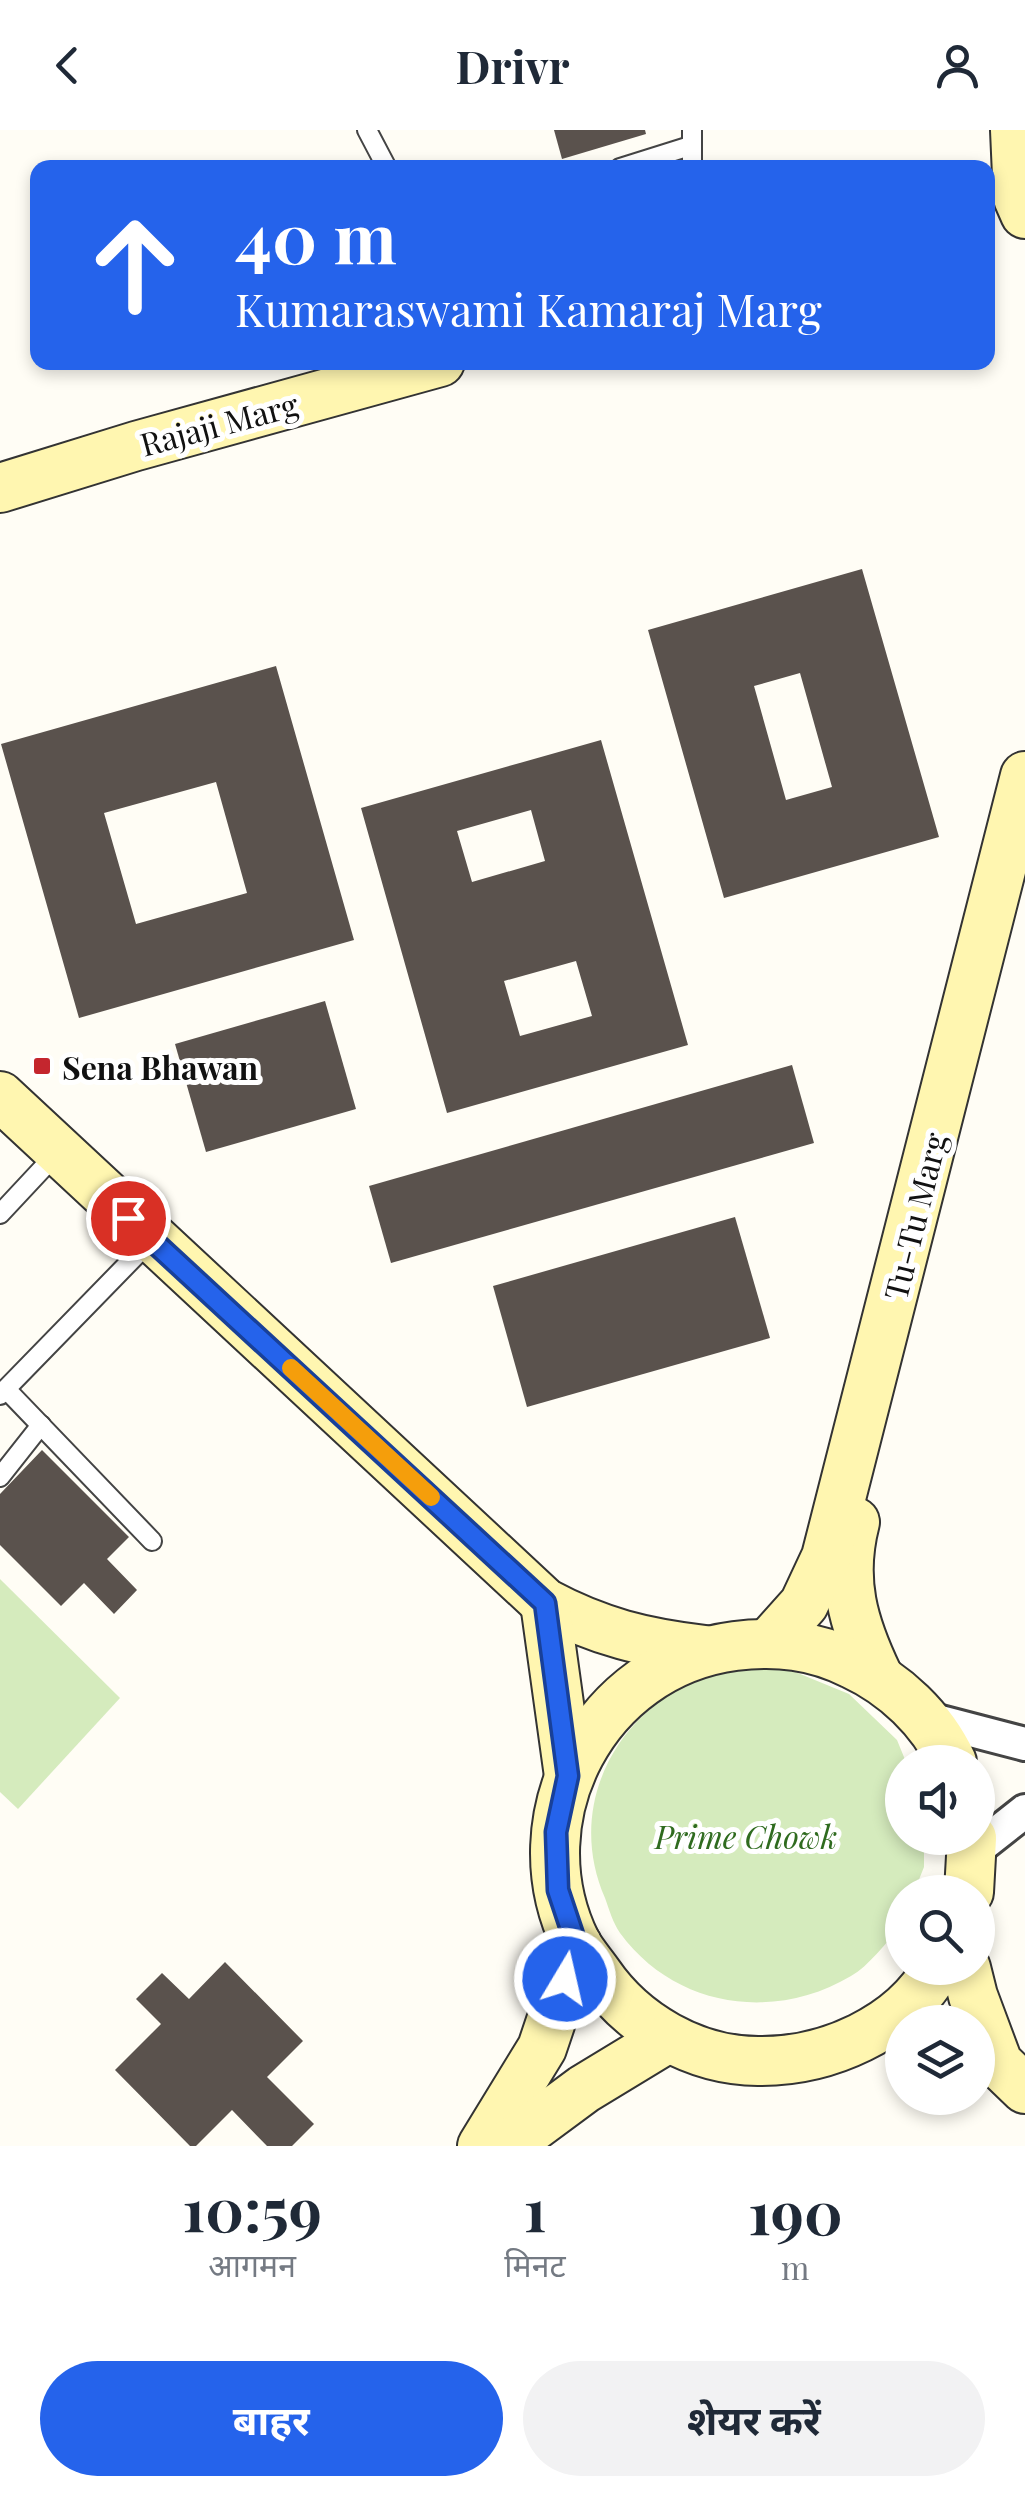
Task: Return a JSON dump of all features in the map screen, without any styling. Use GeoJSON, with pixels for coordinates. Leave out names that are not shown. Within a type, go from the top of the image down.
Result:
{"type":"FeatureCollection","features":[{"type":"Feature","properties":{"kind":"main road"},"geometry":{"type":"LineString","coordinates":[[1010,206],[1015,130]]}},
{"type":"Feature","properties":{"kind":"main road","name":"Rajaji Marg"},"geometry":{"type":"LineString","coordinates":[[0,488],[411,370]]}},
{"type":"Feature","properties":{"kind":"main road","name":"Tu-Tu Marg"},"geometry":{"type":"LineString","coordinates":[[770,1642],[804,1604],[826,1557],[1025,776]]}},
{"type":"Feature","properties":{"kind":"main road","name":"Tu-Tu Marg"},"geometry":{"type":"LineString","coordinates":[[878,1676],[862,1644],[848,1599],[851,1537],[1025,850]]}},
{"type":"Feature","properties":{"kind":"main road"},"geometry":{"type":"LineString","coordinates":[[0,1096],[545,1603],[587,1625],[652,1644],[706,1650],[770,1642],[826,1651],[878,1676],[924,1718],[941,1745]]}},
{"type":"Feature","properties":{"kind":"main road"},"geometry":{"type":"LineString","coordinates":[[545,1603],[568,1776]]}},
{"type":"Feature","properties":{"kind":"main road"},"geometry":{"type":"LineString","coordinates":[[706,1650],[653,1674],[609,1710],[568,1776],[556,1832],[558,1890],[576,1944],[615,1998],[668,2038],[711,2055],[755,2062],[800,2058],[844,2046],[892,2018],[925,1985]]}},
{"type":"Feature","properties":{"kind":"main road"},"geometry":{"type":"LineString","coordinates":[[482,2146],[542,2048],[576,1944]]}},
{"type":"Feature","properties":{"kind":"main road"},"geometry":{"type":"LineString","coordinates":[[970,1985],[1000,2071]]}},
{"type":"Feature","properties":{"kind":"main road"},"geometry":{"type":"LineString","coordinates":[[508,2146],[584,2089],[668,2038]]}},
{"type":"Feature","properties":{"kind":"main road"},"geometry":{"type":"LineString","coordinates":[[844,2046],[885,2050]]}},
{"type":"Feature","properties":{"kind":"street"},"geometry":{"type":"LineString","coordinates":[[924,1718],[1025,1744]]}},
{"type":"Feature","properties":{"kind":"street"},"geometry":{"type":"LineString","coordinates":[[971,1861],[1025,1810]]}},
{"type":"Feature","properties":{"kind":"lane"},"geometry":{"type":"LineString","coordinates":[[366,130],[383,160]]}},
{"type":"Feature","properties":{"kind":"lane"},"geometry":{"type":"LineString","coordinates":[[639,160],[691,138]]}},
{"type":"Feature","properties":{"kind":"lane"},"geometry":{"type":"LineString","coordinates":[[0,1214],[57,1152]]}},
{"type":"Feature","properties":{"kind":"lane"},"geometry":{"type":"LineString","coordinates":[[152,1240],[3,1392],[152,1540]]}},
{"type":"Feature","properties":{"kind":"lane"},"geometry":{"type":"LineString","coordinates":[[0,1477],[41,1426]]}},
{"type":"Feature","properties":{"kind":"green space"},"geometry":{"type":"Polygon","coordinates":[[[0,1579],[120,1698],[18,1809],[0,1792],[0,1579]]]}},
{"type":"Feature","properties":{"kind":"green space","name":"Prime Chowk"},"geometry":{"type":"Polygon","coordinates":[[[788,1669],[849,1694],[897,1740],[899,1745],[885,1745],[885,1855],[924,1855],[921,1875],[885,1875],[885,1944],[858,1972],[821,1990],[759,2002],[727,2000],[697,1992],[668,1978],[643,1958],[618,1929],[608,1907],[594,1862],[591,1826],[597,1792],[610,1760],[629,1730],[654,1706],[685,1686],[720,1672],[788,1669]]]}},
{"type":"Feature","properties":{"kind":"building"},"geometry":{"type":"Polygon","coordinates":[[[554,130],[645,130],[646,134],[562,159],[554,130]]]}},
{"type":"Feature","properties":{"kind":"building"},"geometry":{"type":"Polygon","coordinates":[[[862,569],[939,837],[724,898],[648,630],[862,569]],[[800,673],[754,686],[786,800],[832,787],[800,673]]]}},
{"type":"Feature","properties":{"kind":"building"},"geometry":{"type":"Polygon","coordinates":[[[276,666],[354,940],[79,1018],[1,744],[276,666]],[[216,782],[104,813],[136,924],[247,893],[216,782]]]}},
{"type":"Feature","properties":{"kind":"building"},"geometry":{"type":"Polygon","coordinates":[[[601,740],[688,1045],[447,1113],[361,808],[601,740]],[[531,810],[457,831],[472,882],[545,861],[531,810]],[[576,961],[504,981],[520,1036],[592,1016],[576,961]]]}},
{"type":"Feature","properties":{"kind":"building"},"geometry":{"type":"Polygon","coordinates":[[[325,1001],[356,1109],[206,1152],[175,1044],[325,1001]]]}},
{"type":"Feature","properties":{"kind":"building"},"geometry":{"type":"Polygon","coordinates":[[[792,1065],[814,1143],[391,1263],[369,1186],[792,1065]]]}},
{"type":"Feature","properties":{"kind":"building"},"geometry":{"type":"Polygon","coordinates":[[[735,1217],[770,1338],[527,1407],[493,1286],[735,1217]]]}},
{"type":"Feature","properties":{"kind":"building"},"geometry":{"type":"Polygon","coordinates":[[[42,1450],[129,1537],[107,1559],[137,1590],[114,1614],[84,1583],[61,1606],[0,1545],[0,1494],[42,1450]]]}},
{"type":"Feature","properties":{"kind":"building"},"geometry":{"type":"Polygon","coordinates":[[[225,1962],[303,2041],[267,2077],[314,2124],[292,2146],[267,2146],[232,2110],[196,2146],[190,2146],[115,2070],[161,2024],[136,1999],[162,1973],[189,1999],[225,1962]]]}},
{"type":"Feature","properties":{"kind":"slow traffic"},"geometry":{"type":"LineString","coordinates":[[291,1368],[431,1497]]}},
{"type":"Feature","properties":{"kind":"place","name":"Sena Bhawan"},"geometry":{"type":"Point","coordinates":[42,1066]}},
{"type":"Feature","properties":{"kind":"route"},"geometry":{"type":"LineString","coordinates":[[128,1218],[545,1603],[568,1776],[556,1832],[558,1890],[576,1944],[565,1979]]}}]}
